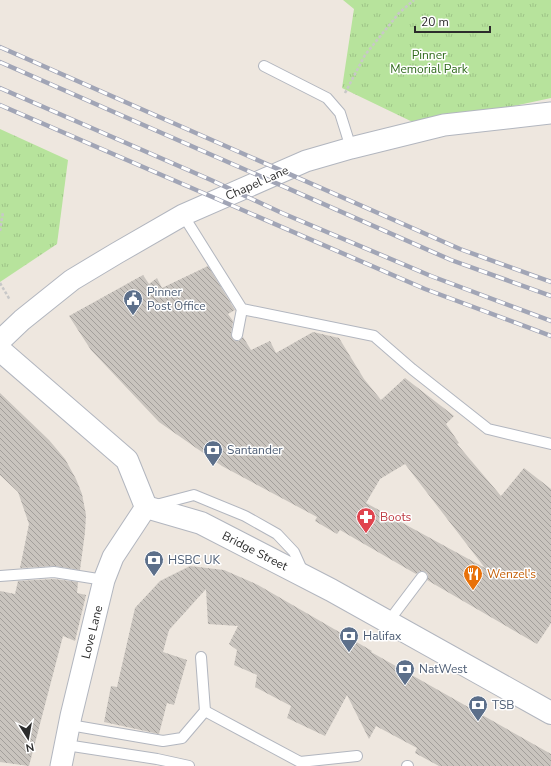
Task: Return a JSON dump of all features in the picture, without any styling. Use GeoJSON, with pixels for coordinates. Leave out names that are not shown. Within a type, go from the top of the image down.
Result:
{"type":"FeatureCollection","features":[{"type":"Feature","properties":{"kind":"street","name":"Chapel Lane"},"geometry":{"type":"LineString","coordinates":[[0,341],[22,320],[72,280],[183,216],[306,161],[444,125],[551,113]]}},
{"type":"Feature","properties":{"kind":"street"},"geometry":{"type":"LineString","coordinates":[[0,350],[127,460],[146,508]]}},
{"type":"Feature","properties":{"kind":"street","name":"Bridge Street"},"geometry":{"type":"LineString","coordinates":[[146,508],[201,523],[305,576],[551,713]]}},
{"type":"Feature","properties":{"kind":"street","name":"Love Lane"},"geometry":{"type":"LineString","coordinates":[[61,766],[104,580],[113,557],[146,508]]}},
{"type":"Feature","properties":{"kind":"lane"},"geometry":{"type":"LineString","coordinates":[[264,66],[327,98],[344,122],[352,148]]}},
{"type":"Feature","properties":{"kind":"lane"},"geometry":{"type":"LineString","coordinates":[[183,216],[242,309],[237,335]]}},
{"type":"Feature","properties":{"kind":"lane"},"geometry":{"type":"LineString","coordinates":[[242,309],[374,336],[412,369],[488,429],[551,444]]}},
{"type":"Feature","properties":{"kind":"lane"},"geometry":{"type":"LineString","coordinates":[[0,576],[54,572],[104,580]]}},
{"type":"Feature","properties":{"kind":"lane"},"geometry":{"type":"LineString","coordinates":[[388,622],[422,577]]}},
{"type":"Feature","properties":{"kind":"lane"},"geometry":{"type":"LineString","coordinates":[[70,725],[163,741],[182,738],[205,711],[201,657]]}},
{"type":"Feature","properties":{"kind":"lane"},"geometry":{"type":"LineString","coordinates":[[205,711],[300,762],[357,756]]}},
{"type":"Feature","properties":{"kind":"lane"},"geometry":{"type":"LineString","coordinates":[[66,745],[157,759],[189,766]]}},
{"type":"Feature","properties":{"kind":"path"},"geometry":{"type":"LineString","coordinates":[[336,109],[365,55],[399,13],[414,0]]}},
{"type":"Feature","properties":{"kind":"path"},"geometry":{"type":"LineString","coordinates":[[0,232],[3,212]]}},
{"type":"Feature","properties":{"kind":"green space","name":"Pinner Memorial Park"},"geometry":{"type":"Polygon","coordinates":[[[343,0],[551,0],[551,98],[421,126],[342,88],[354,9],[343,0]]]}},
{"type":"Feature","properties":{"kind":"green space"},"geometry":{"type":"Polygon","coordinates":[[[0,129],[68,160],[57,244],[0,282],[0,129]]]}},
{"type":"Feature","properties":{"kind":"building"},"geometry":{"type":"Polygon","coordinates":[[[208,266],[235,310],[228,314],[233,321],[231,334],[233,340],[239,341],[243,337],[251,350],[270,341],[276,353],[313,332],[339,338],[364,379],[381,400],[405,378],[454,416],[446,424],[459,443],[457,444],[501,496],[524,468],[551,489],[551,623],[537,644],[427,580],[428,575],[426,572],[420,571],[416,574],[340,530],[337,534],[315,521],[317,517],[222,466],[159,422],[91,350],[69,316],[143,275],[149,284],[157,278],[162,288],[208,266]],[[405,464],[380,479],[366,503],[485,568],[405,464]]]}},
{"type":"Feature","properties":{"kind":"building"},"geometry":{"type":"Polygon","coordinates":[[[0,393],[49,440],[65,459],[76,479],[82,494],[86,515],[80,570],[54,566],[20,568],[29,524],[18,492],[0,475],[0,393]]]}},
{"type":"Feature","properties":{"kind":"building"},"geometry":{"type":"Polygon","coordinates":[[[190,566],[224,570],[258,585],[372,651],[371,652],[551,754],[551,766],[439,766],[415,753],[417,748],[376,726],[369,739],[347,695],[325,736],[287,718],[291,706],[255,687],[257,675],[234,665],[237,650],[229,644],[238,626],[208,624],[206,589],[169,630],[163,652],[187,660],[174,705],[167,703],[159,734],[104,722],[111,686],[117,687],[135,608],[160,581],[190,566]]]}},
{"type":"Feature","properties":{"kind":"building"},"geometry":{"type":"Polygon","coordinates":[[[54,579],[78,582],[77,593],[86,595],[75,641],[63,636],[29,766],[0,762],[0,591],[15,594],[18,581],[54,579]]]}},
{"type":"Feature","properties":{"kind":"railway"},"geometry":{"type":"LineString","coordinates":[[0,47],[460,249],[551,282]]}},
{"type":"Feature","properties":{"kind":"railway"},"geometry":{"type":"LineString","coordinates":[[0,62],[451,260],[551,296]]}},
{"type":"Feature","properties":{"kind":"railway"},"geometry":{"type":"LineString","coordinates":[[0,88],[211,180],[282,213],[431,276],[551,321]]}},
{"type":"Feature","properties":{"kind":"railway"},"geometry":{"type":"LineString","coordinates":[[0,105],[425,289],[551,336]]}},
{"type":"Feature","properties":{"kind":"place","name":"Pinner Post Office"},"geometry":{"type":"Point","coordinates":[133,316]}},
{"type":"Feature","properties":{"kind":"place","name":"Santander"},"geometry":{"type":"Point","coordinates":[213,467]}},
{"type":"Feature","properties":{"kind":"place","name":"Boots"},"geometry":{"type":"Point","coordinates":[366,534]}},
{"type":"Feature","properties":{"kind":"place","name":"HSBC UK"},"geometry":{"type":"Point","coordinates":[154,577]}},
{"type":"Feature","properties":{"kind":"place","name":"Wenzel's"},"geometry":{"type":"Point","coordinates":[473,591]}},
{"type":"Feature","properties":{"kind":"place","name":"Halifax"},"geometry":{"type":"Point","coordinates":[349,653]}},
{"type":"Feature","properties":{"kind":"place","name":"NatWest"},"geometry":{"type":"Point","coordinates":[405,686]}},
{"type":"Feature","properties":{"kind":"place","name":"TSB"},"geometry":{"type":"Point","coordinates":[478,722]}}]}
